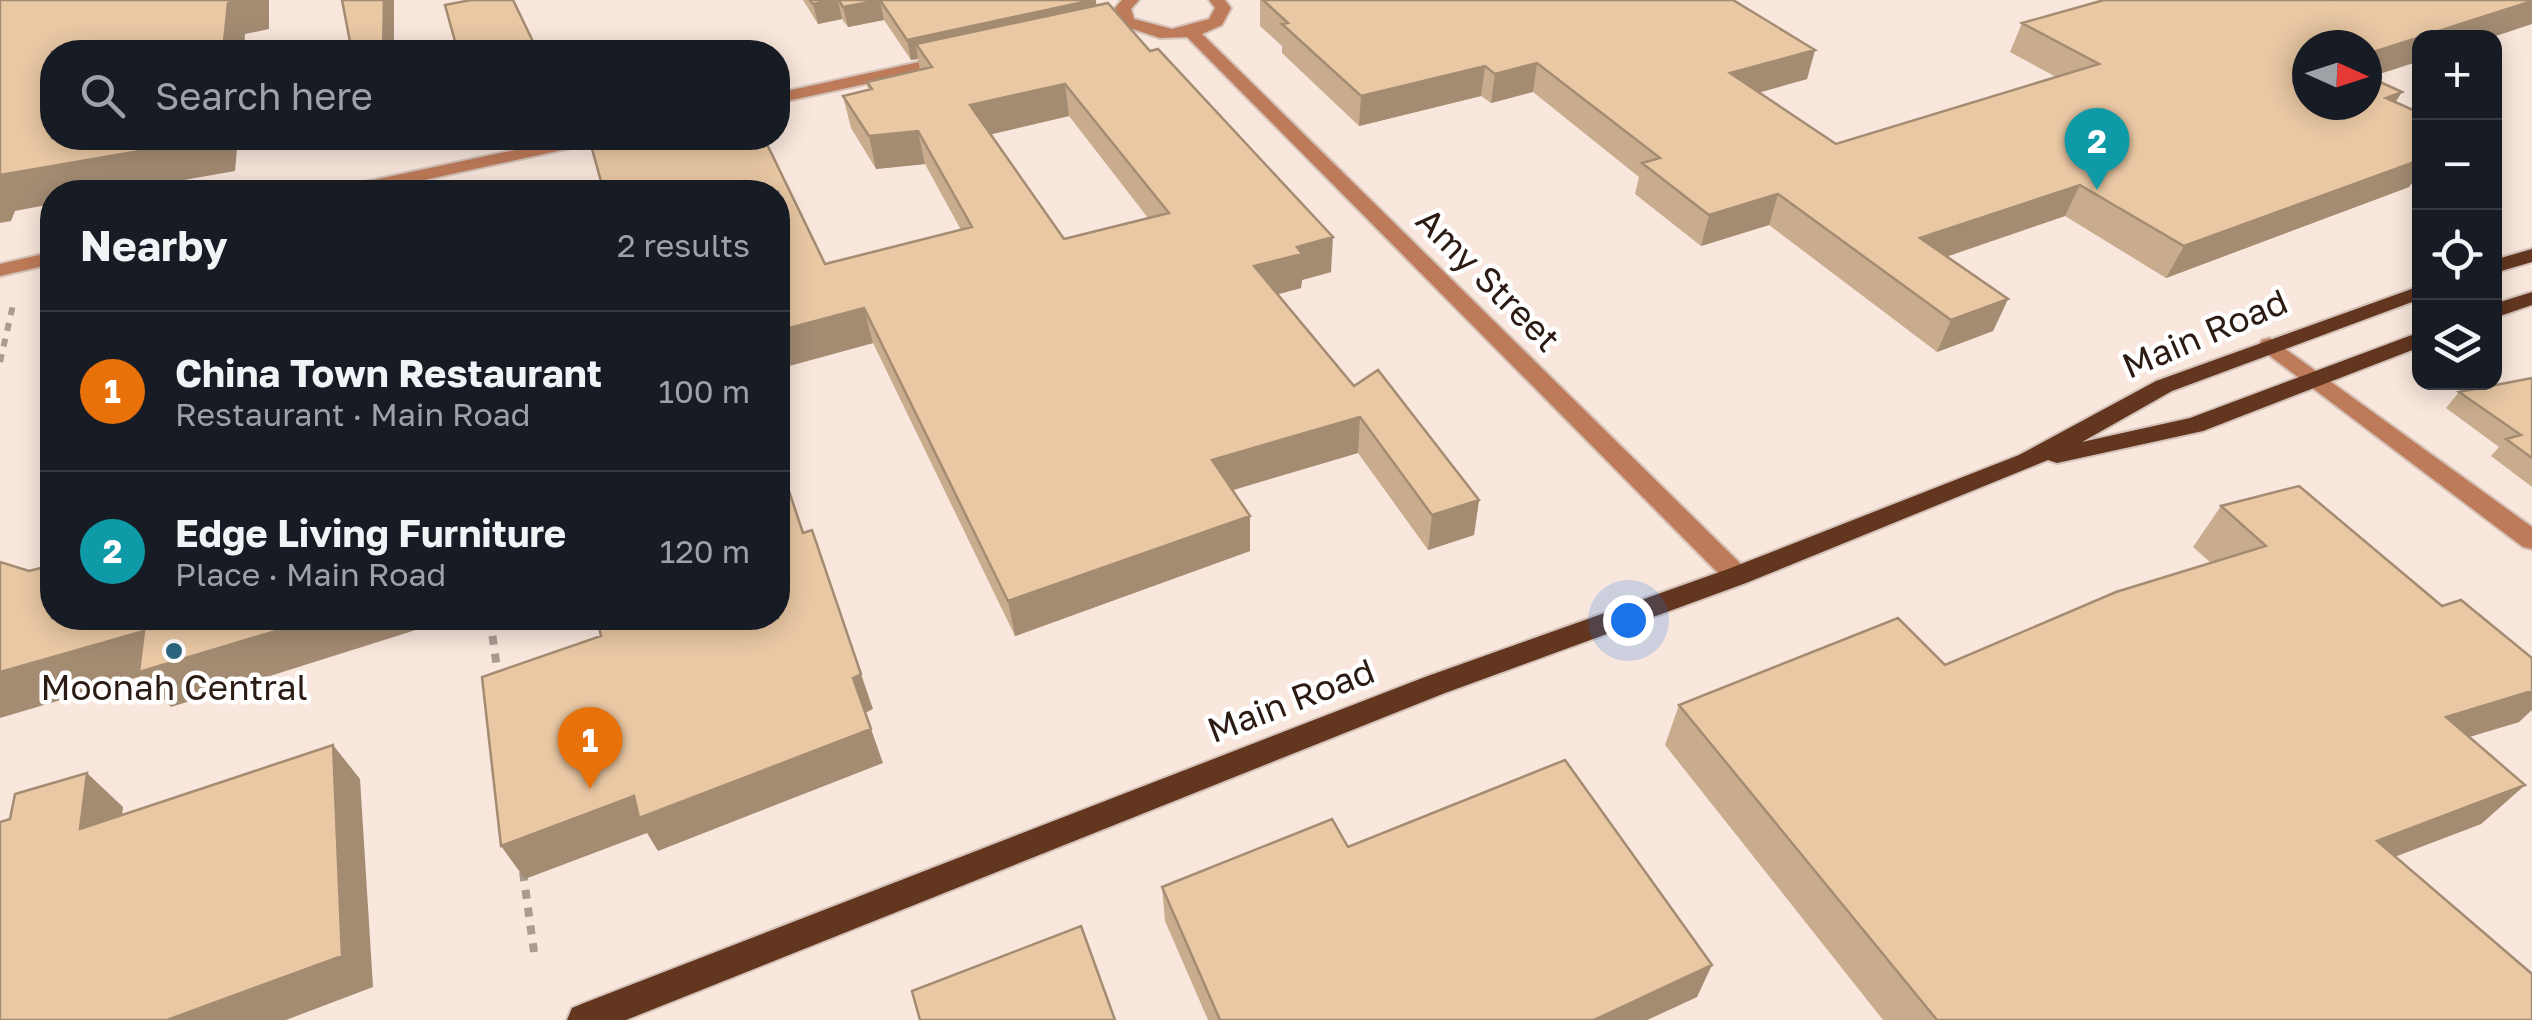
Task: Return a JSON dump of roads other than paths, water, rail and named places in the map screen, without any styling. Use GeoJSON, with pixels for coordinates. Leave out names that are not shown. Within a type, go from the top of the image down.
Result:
{"type":"FeatureCollection","features":[{"type":"Feature","properties":{"kind":"main road"},"geometry":{"type":"LineString","coordinates":[[2502,264],[2532,255]]}},
{"type":"Feature","properties":{"kind":"main road","name":"Main Road"},"geometry":{"type":"LineString","coordinates":[[584,1020],[1435,685],[1737,576],[2028,461],[2164,386],[2412,295]]}},
{"type":"Feature","properties":{"kind":"main road"},"geometry":{"type":"LineString","coordinates":[[2502,309],[2532,298]]}},
{"type":"Feature","properties":{"kind":"main road","name":"Main Road"},"geometry":{"type":"LineString","coordinates":[[2028,461],[2195,425],[2412,342]]}},
{"type":"Feature","properties":{"kind":"street"},"geometry":{"type":"LineString","coordinates":[[1127,22],[1123,8],[1131,0]]}},
{"type":"Feature","properties":{"kind":"street"},"geometry":{"type":"LineString","coordinates":[[1108,26],[1127,22],[1148,32],[1191,32],[1216,22],[1223,8],[1220,0]]}},
{"type":"Feature","properties":{"kind":"street","name":"Amy Street"},"geometry":{"type":"LineString","coordinates":[[1191,32],[1737,576]]}},
{"type":"Feature","properties":{"kind":"street"},"geometry":{"type":"LineString","coordinates":[[790,95],[972,56]]}},
{"type":"Feature","properties":{"kind":"street"},"geometry":{"type":"LineString","coordinates":[[400,180],[538,150]]}},
{"type":"Feature","properties":{"kind":"street"},"geometry":{"type":"LineString","coordinates":[[0,270],[40,261]]}},
{"type":"Feature","properties":{"kind":"street"},"geometry":{"type":"LineString","coordinates":[[2270,345],[2532,540]]}},
{"type":"Feature","properties":{"kind":"place","name":"Edge Living Furniture"},"geometry":{"type":"Point","coordinates":[2097,190]}},
{"type":"Feature","properties":{"kind":"place","name":"Moonah Central"},"geometry":{"type":"Point","coordinates":[174,651]}},
{"type":"Feature","properties":{"kind":"place","name":"China Town Restaurant"},"geometry":{"type":"Point","coordinates":[590,789]}}]}
